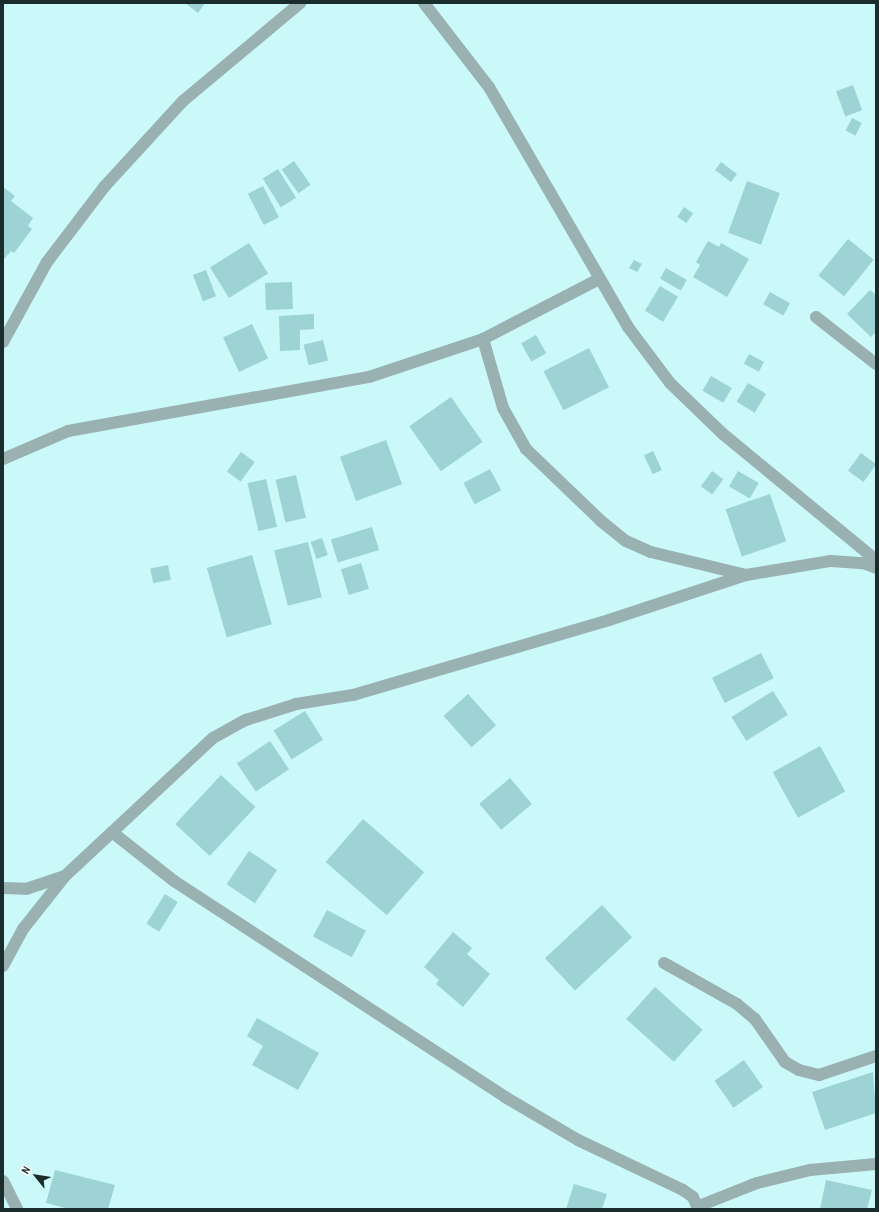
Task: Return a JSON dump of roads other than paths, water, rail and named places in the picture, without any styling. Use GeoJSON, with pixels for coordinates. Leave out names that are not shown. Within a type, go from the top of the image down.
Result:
{"type":"FeatureCollection","features":[{"type":"Feature","properties":{"kind":"street"},"geometry":{"type":"LineString","coordinates":[[3,342],[47,262],[105,186],[182,101],[300,3]]}},
{"type":"Feature","properties":{"kind":"street"},"geometry":{"type":"LineString","coordinates":[[424,3],[489,87],[628,327],[670,383],[723,434],[876,560]]}},
{"type":"Feature","properties":{"kind":"street"},"geometry":{"type":"LineString","coordinates":[[3,459],[68,431],[369,377],[483,339],[599,279]]}},
{"type":"Feature","properties":{"kind":"street"},"geometry":{"type":"LineString","coordinates":[[816,317],[876,364]]}},
{"type":"Feature","properties":{"kind":"street"},"geometry":{"type":"LineString","coordinates":[[483,339],[503,408],[526,449],[600,521],[626,541],[651,552],[746,574]]}},
{"type":"Feature","properties":{"kind":"street"},"geometry":{"type":"LineString","coordinates":[[3,966],[23,929],[65,876],[213,738],[246,720],[296,704],[353,695],[609,620],[746,574],[831,561],[863,563],[876,568]]}},
{"type":"Feature","properties":{"kind":"street"},"geometry":{"type":"LineString","coordinates":[[112,832],[174,880],[505,1097],[578,1140],[683,1190],[698,1207],[780,1177],[810,1170],[876,1164]]}},
{"type":"Feature","properties":{"kind":"street"},"geometry":{"type":"LineString","coordinates":[[3,888],[26,889],[65,876]]}},
{"type":"Feature","properties":{"kind":"street"},"geometry":{"type":"LineString","coordinates":[[664,963],[737,1004],[755,1019],[785,1062],[799,1070],[819,1075],[876,1056]]}},
{"type":"Feature","properties":{"kind":"street"},"geometry":{"type":"LineString","coordinates":[[3,1181],[17,1209]]}}]}
